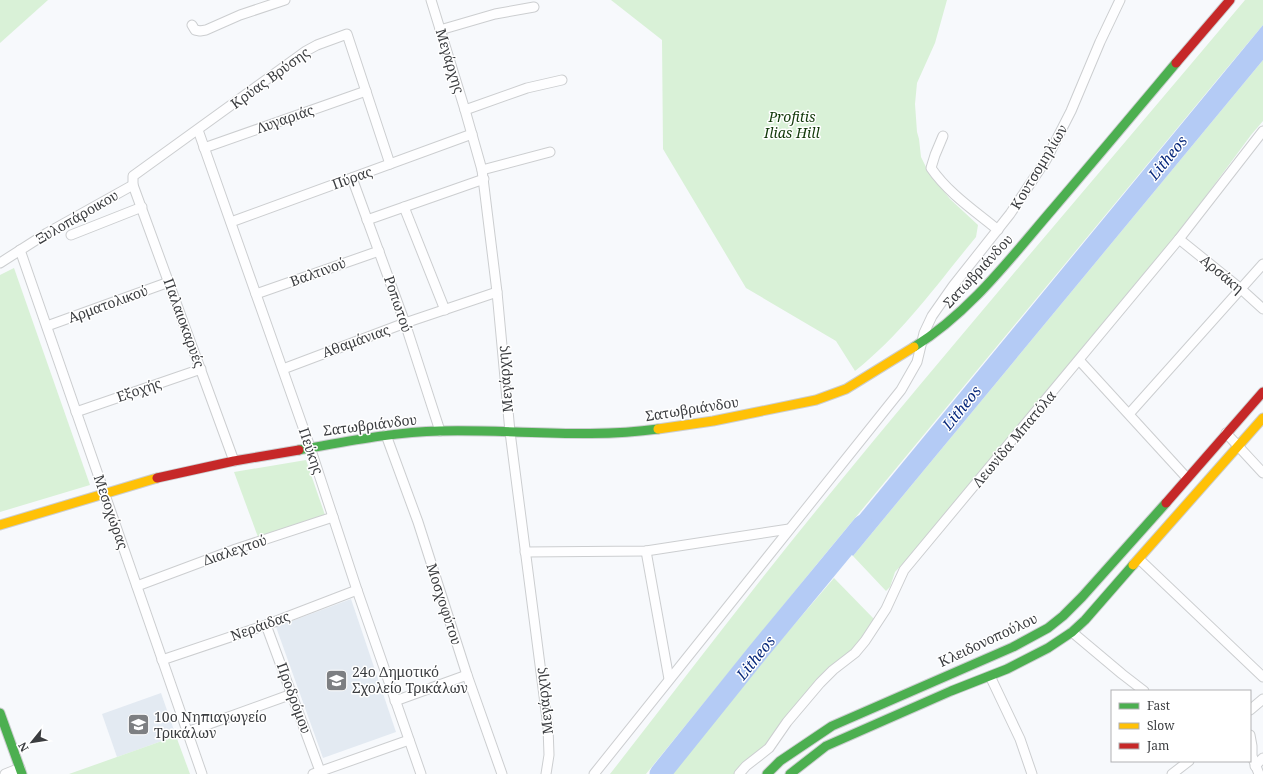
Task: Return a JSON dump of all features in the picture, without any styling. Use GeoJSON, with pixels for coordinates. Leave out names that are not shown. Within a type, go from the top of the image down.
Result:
{"type":"FeatureCollection","features":[{"type":"Feature","properties":{"kind":"street"},"geometry":{"type":"LineString","coordinates":[[192,25],[195,30],[206,30],[240,15],[256,11],[285,0]]}},
{"type":"Feature","properties":{"kind":"street","name":"Μεγάρχης"},"geometry":{"type":"LineString","coordinates":[[431,0],[465,110],[483,175],[497,292],[510,432],[548,727],[547,770],[556,774]]}},
{"type":"Feature","properties":{"kind":"street","name":"Κουτσομηλίων"},"geometry":{"type":"LineString","coordinates":[[594,774],[900,390],[914,370],[929,323],[940,304],[998,230],[1046,160],[1071,111],[1100,42],[1120,0]]}},
{"type":"Feature","properties":{"kind":"street","name":"Σατωβριάνδου"},"geometry":{"type":"LineString","coordinates":[[0,525],[162,477],[234,461],[310,447],[386,435],[440,431],[612,434],[713,421],[791,406],[816,400],[846,389],[923,341],[964,308],[988,285],[1230,0]]}},
{"type":"Feature","properties":{"kind":"street"},"geometry":{"type":"LineString","coordinates":[[440,30],[495,14],[534,8]]}},
{"type":"Feature","properties":{"kind":"street","name":"Κρύας Βρύσης"},"geometry":{"type":"LineString","coordinates":[[133,185],[132,178],[134,174],[198,130],[306,51],[317,45],[347,34],[390,164]]}},
{"type":"Feature","properties":{"kind":"street"},"geometry":{"type":"LineString","coordinates":[[465,110],[527,88],[562,80]]}},
{"type":"Feature","properties":{"kind":"street","name":"Λυγαριάς"},"geometry":{"type":"LineString","coordinates":[[204,148],[366,91]]}},
{"type":"Feature","properties":{"kind":"street","name":"Πεύκης"},"geometry":{"type":"LineString","coordinates":[[198,130],[283,369],[357,590],[421,774]]}},
{"type":"Feature","properties":{"kind":"street","name":"Λεωνίδα Μπατόλα"},"geometry":{"type":"LineString","coordinates":[[740,774],[746,766],[769,748],[787,722],[820,683],[833,670],[855,653],[866,641],[886,609],[904,570],[1180,239],[1263,131]]}},
{"type":"Feature","properties":{"kind":"street","name":"Πύρας"},"geometry":{"type":"LineString","coordinates":[[231,222],[472,134]]}},
{"type":"Feature","properties":{"kind":"street"},"geometry":{"type":"LineString","coordinates":[[943,136],[931,168],[937,177],[953,193],[998,230]]}},
{"type":"Feature","properties":{"kind":"street"},"geometry":{"type":"LineString","coordinates":[[367,220],[404,207],[483,175],[550,152]]}},
{"type":"Feature","properties":{"kind":"street","name":"Ροπωτού"},"geometry":{"type":"LineString","coordinates":[[352,178],[405,323],[440,431]]}},
{"type":"Feature","properties":{"kind":"street","name":"Παλαιοκαρυές"},"geometry":{"type":"LineString","coordinates":[[133,185],[234,461]]}},
{"type":"Feature","properties":{"kind":"street","name":"Ξυλοπάροικου"},"geometry":{"type":"LineString","coordinates":[[0,263],[47,233],[133,185]]}},
{"type":"Feature","properties":{"kind":"street"},"geometry":{"type":"LineString","coordinates":[[71,235],[142,207]]}},
{"type":"Feature","properties":{"kind":"street"},"geometry":{"type":"LineString","coordinates":[[404,207],[445,310]]}},
{"type":"Feature","properties":{"kind":"street","name":"Αρσάκη"},"geometry":{"type":"LineString","coordinates":[[1180,239],[1263,309]]}},
{"type":"Feature","properties":{"kind":"street","name":"Μεσοχώρας"},"geometry":{"type":"LineString","coordinates":[[20,250],[202,774]]}},
{"type":"Feature","properties":{"kind":"street","name":"Βαλτινού"},"geometry":{"type":"LineString","coordinates":[[256,294],[379,251]]}},
{"type":"Feature","properties":{"kind":"street"},"geometry":{"type":"LineString","coordinates":[[1128,414],[1263,264]]}},
{"type":"Feature","properties":{"kind":"street","name":"Αρματολικού"},"geometry":{"type":"LineString","coordinates":[[47,326],[169,282]]}},
{"type":"Feature","properties":{"kind":"street","name":"Αθαμάνιας"},"geometry":{"type":"LineString","coordinates":[[283,369],[405,323],[497,292]]}},
{"type":"Feature","properties":{"kind":"street"},"geometry":{"type":"LineString","coordinates":[[1079,360],[1187,478]]}},
{"type":"Feature","properties":{"kind":"street","name":"Εξοχής"},"geometry":{"type":"LineString","coordinates":[[76,412],[201,369]]}},
{"type":"Feature","properties":{"kind":"street","name":"Κλειδονοπούλου"},"geometry":{"type":"LineString","coordinates":[[767,774],[780,761],[832,726],[997,654],[1049,627],[1065,614],[1085,594],[1263,392]]}},
{"type":"Feature","properties":{"kind":"street"},"geometry":{"type":"LineString","coordinates":[[790,774],[826,746],[930,700],[990,676],[1048,648],[1072,632],[1086,620],[1263,418]]}},
{"type":"Feature","properties":{"kind":"street"},"geometry":{"type":"LineString","coordinates":[[1226,433],[1263,473]]}},
{"type":"Feature","properties":{"kind":"street","name":"Μοσχοφύτου"},"geometry":{"type":"LineString","coordinates":[[386,435],[418,522],[467,675],[502,774]]}},
{"type":"Feature","properties":{"kind":"street","name":"Διαλεχτού"},"geometry":{"type":"LineString","coordinates":[[137,586],[236,549],[333,517]]}},
{"type":"Feature","properties":{"kind":"street"},"geometry":{"type":"LineString","coordinates":[[525,552],[646,551],[789,529]]}},
{"type":"Feature","properties":{"kind":"street"},"geometry":{"type":"LineString","coordinates":[[646,551],[669,679]]}},
{"type":"Feature","properties":{"kind":"street"},"geometry":{"type":"LineString","coordinates":[[1139,558],[1263,677]]}},
{"type":"Feature","properties":{"kind":"street","name":"Νεράιδας"},"geometry":{"type":"LineString","coordinates":[[162,660],[266,625],[357,590]]}},
{"type":"Feature","properties":{"kind":"street","name":"Προδρόμου"},"geometry":{"type":"LineString","coordinates":[[266,625],[292,694],[316,773]]}},
{"type":"Feature","properties":{"kind":"street"},"geometry":{"type":"LineString","coordinates":[[1072,632],[1143,690]]}},
{"type":"Feature","properties":{"kind":"street"},"geometry":{"type":"LineString","coordinates":[[395,701],[467,675]]}},
{"type":"Feature","properties":{"kind":"street"},"geometry":{"type":"LineString","coordinates":[[990,676],[1020,739],[1032,774]]}},
{"type":"Feature","properties":{"kind":"street"},"geometry":{"type":"LineString","coordinates":[[187,732],[292,694]]}},
{"type":"Feature","properties":{"kind":"street"},"geometry":{"type":"LineString","coordinates":[[1251,709],[1263,700]]}},
{"type":"Feature","properties":{"kind":"street"},"geometry":{"type":"LineString","coordinates":[[0,713],[21,771],[5,774]]}},
{"type":"Feature","properties":{"kind":"street"},"geometry":{"type":"LineString","coordinates":[[316,773],[409,740]]}},
{"type":"Feature","properties":{"kind":"street"},"geometry":{"type":"LineString","coordinates":[[1251,740],[1252,756],[1257,770]]}},
{"type":"Feature","properties":{"kind":"street"},"geometry":{"type":"LineString","coordinates":[[1257,770],[1263,758]]}},
{"type":"Feature","properties":{"kind":"street"},"geometry":{"type":"LineString","coordinates":[[1172,774],[1188,762]]}},
{"type":"Feature","properties":{"kind":"shaded area","name":"24ο Δημοτικό Σχολείο Τρικάλων"},"geometry":{"type":"Polygon","coordinates":[[[351,599],[396,732],[323,758],[276,627],[351,599]]]}},
{"type":"Feature","properties":{"kind":"shaded area","name":"10ο Νηπιαγωγείο Τρικάλων"},"geometry":{"type":"Polygon","coordinates":[[[161,693],[176,736],[117,757],[102,714],[161,693]]]}},
{"type":"Feature","properties":{"kind":"green space"},"geometry":{"type":"Polygon","coordinates":[[[0,0],[48,0],[0,43],[0,0]]]}},
{"type":"Feature","properties":{"kind":"green space","name":"Profitis Ilias Hill"},"geometry":{"type":"Polygon","coordinates":[[[611,0],[947,0],[935,43],[917,83],[915,104],[917,132],[921,157],[928,171],[950,199],[978,225],[976,237],[889,341],[855,371],[836,341],[746,288],[663,149],[662,40],[611,0]]]}},
{"type":"Feature","properties":{"kind":"green space"},"geometry":{"type":"Polygon","coordinates":[[[1245,0],[1263,0],[1263,25],[817,564],[646,774],[610,774],[743,602],[824,501],[981,312],[1245,0]]]}},
{"type":"Feature","properties":{"kind":"green space"},"geometry":{"type":"Polygon","coordinates":[[[1263,60],[1263,121],[1180,231],[895,572],[890,587],[886,591],[853,556],[1263,60]]]}},
{"type":"Feature","properties":{"kind":"green space"},"geometry":{"type":"Polygon","coordinates":[[[14,268],[90,485],[0,512],[0,275],[14,268]]]}},
{"type":"Feature","properties":{"kind":"green space"},"geometry":{"type":"Polygon","coordinates":[[[306,460],[325,515],[258,537],[234,472],[306,460]]]}},
{"type":"Feature","properties":{"kind":"green space"},"geometry":{"type":"Polygon","coordinates":[[[834,578],[874,619],[864,637],[766,745],[735,774],[672,774],[780,641],[834,578]]]}},
{"type":"Feature","properties":{"kind":"green space"},"geometry":{"type":"Polygon","coordinates":[[[176,736],[190,774],[69,774],[176,736]]]}},
{"type":"Feature","properties":{"kind":"water","name":"Litheos"},"geometry":{"type":"Polygon","coordinates":[[[1263,25],[1263,60],[853,556],[838,541],[1263,25]]]}},
{"type":"Feature","properties":{"kind":"waterway","name":"Litheos"},"geometry":{"type":"LineString","coordinates":[[660,774],[863,525]]}},
{"type":"Feature","properties":{"kind":"traffic: fast"},"geometry":{"type":"LineString","coordinates":[[914,347],[953,318],[987,285],[1176,63]]}},
{"type":"Feature","properties":{"kind":"traffic: fast"},"geometry":{"type":"LineString","coordinates":[[299,450],[404,433],[467,431],[577,434],[631,432],[658,429]]}},
{"type":"Feature","properties":{"kind":"traffic: fast"},"geometry":{"type":"LineString","coordinates":[[767,774],[780,761],[832,726],[1013,647],[1048,628],[1063,616],[1082,597],[1166,503]]}},
{"type":"Feature","properties":{"kind":"traffic: fast"},"geometry":{"type":"LineString","coordinates":[[790,774],[826,746],[951,691],[1007,669],[1048,648],[1072,632],[1085,620],[1133,565]]}},
{"type":"Feature","properties":{"kind":"traffic: fast"},"geometry":{"type":"LineString","coordinates":[[0,713],[22,774]]}},
{"type":"Feature","properties":{"kind":"traffic: slow"},"geometry":{"type":"LineString","coordinates":[[658,429],[713,421],[816,400],[846,389],[914,347]]}},
{"type":"Feature","properties":{"kind":"traffic: slow"},"geometry":{"type":"LineString","coordinates":[[1133,565],[1263,418]]}},
{"type":"Feature","properties":{"kind":"traffic: slow"},"geometry":{"type":"LineString","coordinates":[[0,525],[157,478]]}},
{"type":"Feature","properties":{"kind":"traffic: jam"},"geometry":{"type":"LineString","coordinates":[[1176,63],[1230,0]]}},
{"type":"Feature","properties":{"kind":"traffic: jam"},"geometry":{"type":"LineString","coordinates":[[1166,503],[1263,392]]}},
{"type":"Feature","properties":{"kind":"traffic: jam"},"geometry":{"type":"LineString","coordinates":[[157,478],[234,461],[299,450]]}},
{"type":"Feature","properties":{"kind":"place","name":"24ο Δημοτικό Σχολείο Τρικάλων"},"geometry":{"type":"Point","coordinates":[337,680]}},
{"type":"Feature","properties":{"kind":"place","name":"10ο Νηπιαγωγείο Τρικάλων"},"geometry":{"type":"Point","coordinates":[139,725]}}]}
